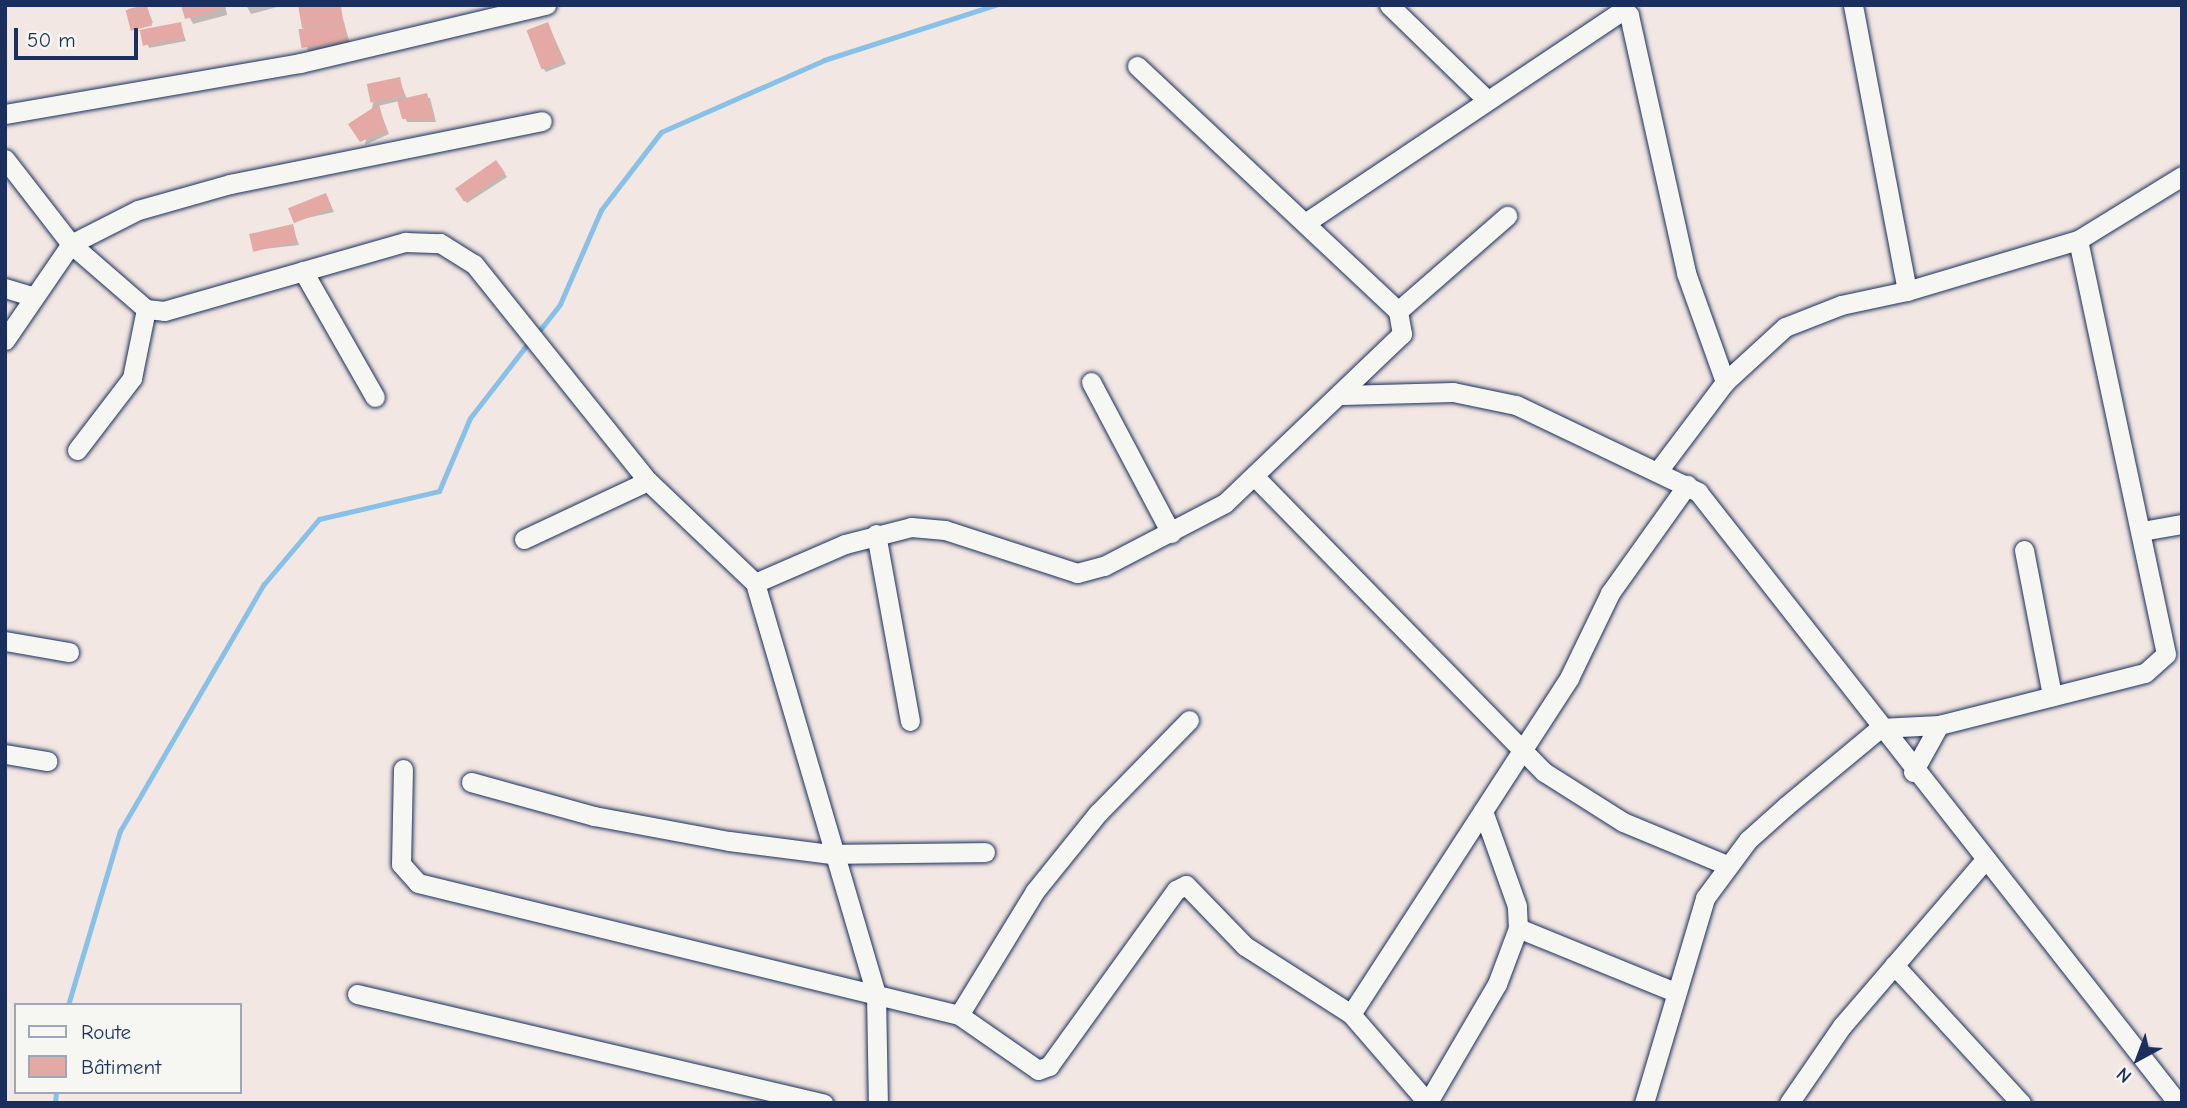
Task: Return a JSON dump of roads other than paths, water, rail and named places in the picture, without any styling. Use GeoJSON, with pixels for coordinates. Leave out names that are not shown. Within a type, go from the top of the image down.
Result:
{"type":"FeatureCollection","features":[{"type":"Feature","properties":{"kind":"street"},"geometry":{"type":"LineString","coordinates":[[5,114],[300,63],[547,5]]}},
{"type":"Feature","properties":{"kind":"street"},"geometry":{"type":"LineString","coordinates":[[1389,5],[1487,100]]}},
{"type":"Feature","properties":{"kind":"street"},"geometry":{"type":"LineString","coordinates":[[1853,5],[1907,291]]}},
{"type":"Feature","properties":{"kind":"street"},"geometry":{"type":"LineString","coordinates":[[1308,221],[1620,11],[1629,15],[1686,273],[1725,382]]}},
{"type":"Feature","properties":{"kind":"street"},"geometry":{"type":"LineString","coordinates":[[755,583],[876,534],[911,527],[945,530],[1077,573],[1171,533],[1255,477],[1402,334],[1398,311],[1308,221],[1137,66]]}},
{"type":"Feature","properties":{"kind":"street"},"geometry":{"type":"LineString","coordinates":[[5,340],[32,296],[71,244],[138,210],[230,184],[542,121]]}},
{"type":"Feature","properties":{"kind":"street"},"geometry":{"type":"LineString","coordinates":[[5,159],[71,244],[146,309],[164,311],[405,242],[440,243],[463,255],[648,481],[755,583],[831,854],[876,993],[882,1101]]}},
{"type":"Feature","properties":{"kind":"street"},"geometry":{"type":"LineString","coordinates":[[1658,471],[1725,382],[1801,319],[1907,291],[2078,240],[2182,176]]}},
{"type":"Feature","properties":{"kind":"street"},"geometry":{"type":"LineString","coordinates":[[1398,311],[1507,216]]}},
{"type":"Feature","properties":{"kind":"street"},"geometry":{"type":"LineString","coordinates":[[1644,1103],[1705,898],[1727,864],[1786,806],[1880,729],[1939,725],[2145,673],[2166,654],[2078,240]]}},
{"type":"Feature","properties":{"kind":"street"},"geometry":{"type":"LineString","coordinates":[[303,271],[375,397]]}},
{"type":"Feature","properties":{"kind":"street"},"geometry":{"type":"LineString","coordinates":[[5,288],[32,296]]}},
{"type":"Feature","properties":{"kind":"street"},"geometry":{"type":"LineString","coordinates":[[77,450],[132,378],[146,309]]}},
{"type":"Feature","properties":{"kind":"street"},"geometry":{"type":"LineString","coordinates":[[1091,382],[1171,533]]}},
{"type":"Feature","properties":{"kind":"street"},"geometry":{"type":"LineString","coordinates":[[1342,395],[1407,390],[1489,398],[1551,418],[1631,465],[1658,471],[1687,485],[1726,522],[1983,862],[2178,1103]]}},
{"type":"Feature","properties":{"kind":"street"},"geometry":{"type":"LineString","coordinates":[[1255,477],[1434,654],[1518,749],[1623,822],[1727,864]]}},
{"type":"Feature","properties":{"kind":"street"},"geometry":{"type":"LineString","coordinates":[[524,539],[648,481]]}},
{"type":"Feature","properties":{"kind":"street"},"geometry":{"type":"LineString","coordinates":[[1351,1014],[1483,811],[1518,749],[1569,678],[1610,593],[1687,485]]}},
{"type":"Feature","properties":{"kind":"street"},"geometry":{"type":"LineString","coordinates":[[2142,531],[2182,524]]}},
{"type":"Feature","properties":{"kind":"street"},"geometry":{"type":"LineString","coordinates":[[876,534],[910,721]]}},
{"type":"Feature","properties":{"kind":"street"},"geometry":{"type":"LineString","coordinates":[[2024,550],[2052,696]]}},
{"type":"Feature","properties":{"kind":"street"},"geometry":{"type":"LineString","coordinates":[[5,641],[69,652]]}},
{"type":"Feature","properties":{"kind":"street"},"geometry":{"type":"LineString","coordinates":[[959,1015],[1035,891],[1098,813],[1189,720]]}},
{"type":"Feature","properties":{"kind":"street"},"geometry":{"type":"LineString","coordinates":[[1913,772],[1939,725]]}},
{"type":"Feature","properties":{"kind":"street"},"geometry":{"type":"LineString","coordinates":[[5,754],[47,761]]}},
{"type":"Feature","properties":{"kind":"street"},"geometry":{"type":"LineString","coordinates":[[403,769],[401,864],[418,883],[754,969],[876,993],[959,1015],[1038,1070],[1045,1069],[1176,890],[1186,885],[1245,946],[1351,1014],[1428,1102],[1497,984],[1518,928],[1514,895],[1483,811]]}},
{"type":"Feature","properties":{"kind":"street"},"geometry":{"type":"LineString","coordinates":[[471,782],[620,821],[831,854],[985,852]]}},
{"type":"Feature","properties":{"kind":"street"},"geometry":{"type":"LineString","coordinates":[[1789,1103],[1894,965],[1983,862]]}},
{"type":"Feature","properties":{"kind":"street"},"geometry":{"type":"LineString","coordinates":[[1518,928],[1675,992]]}},
{"type":"Feature","properties":{"kind":"street"},"geometry":{"type":"LineString","coordinates":[[1894,965],[2021,1103]]}},
{"type":"Feature","properties":{"kind":"street"},"geometry":{"type":"LineString","coordinates":[[357,994],[823,1103]]}},
{"type":"Feature","properties":{"kind":"waterway"},"geometry":{"type":"LineString","coordinates":[[536,335],[560,304],[601,210],[661,132],[824,60],[995,5]]}},
{"type":"Feature","properties":{"kind":"waterway"},"geometry":{"type":"LineString","coordinates":[[69,1003],[120,831],[264,584],[319,519],[439,491],[470,418],[529,342]]}},
{"type":"Feature","properties":{"kind":"waterway"},"geometry":{"type":"LineString","coordinates":[[55,1103],[56,1094]]}}]}
